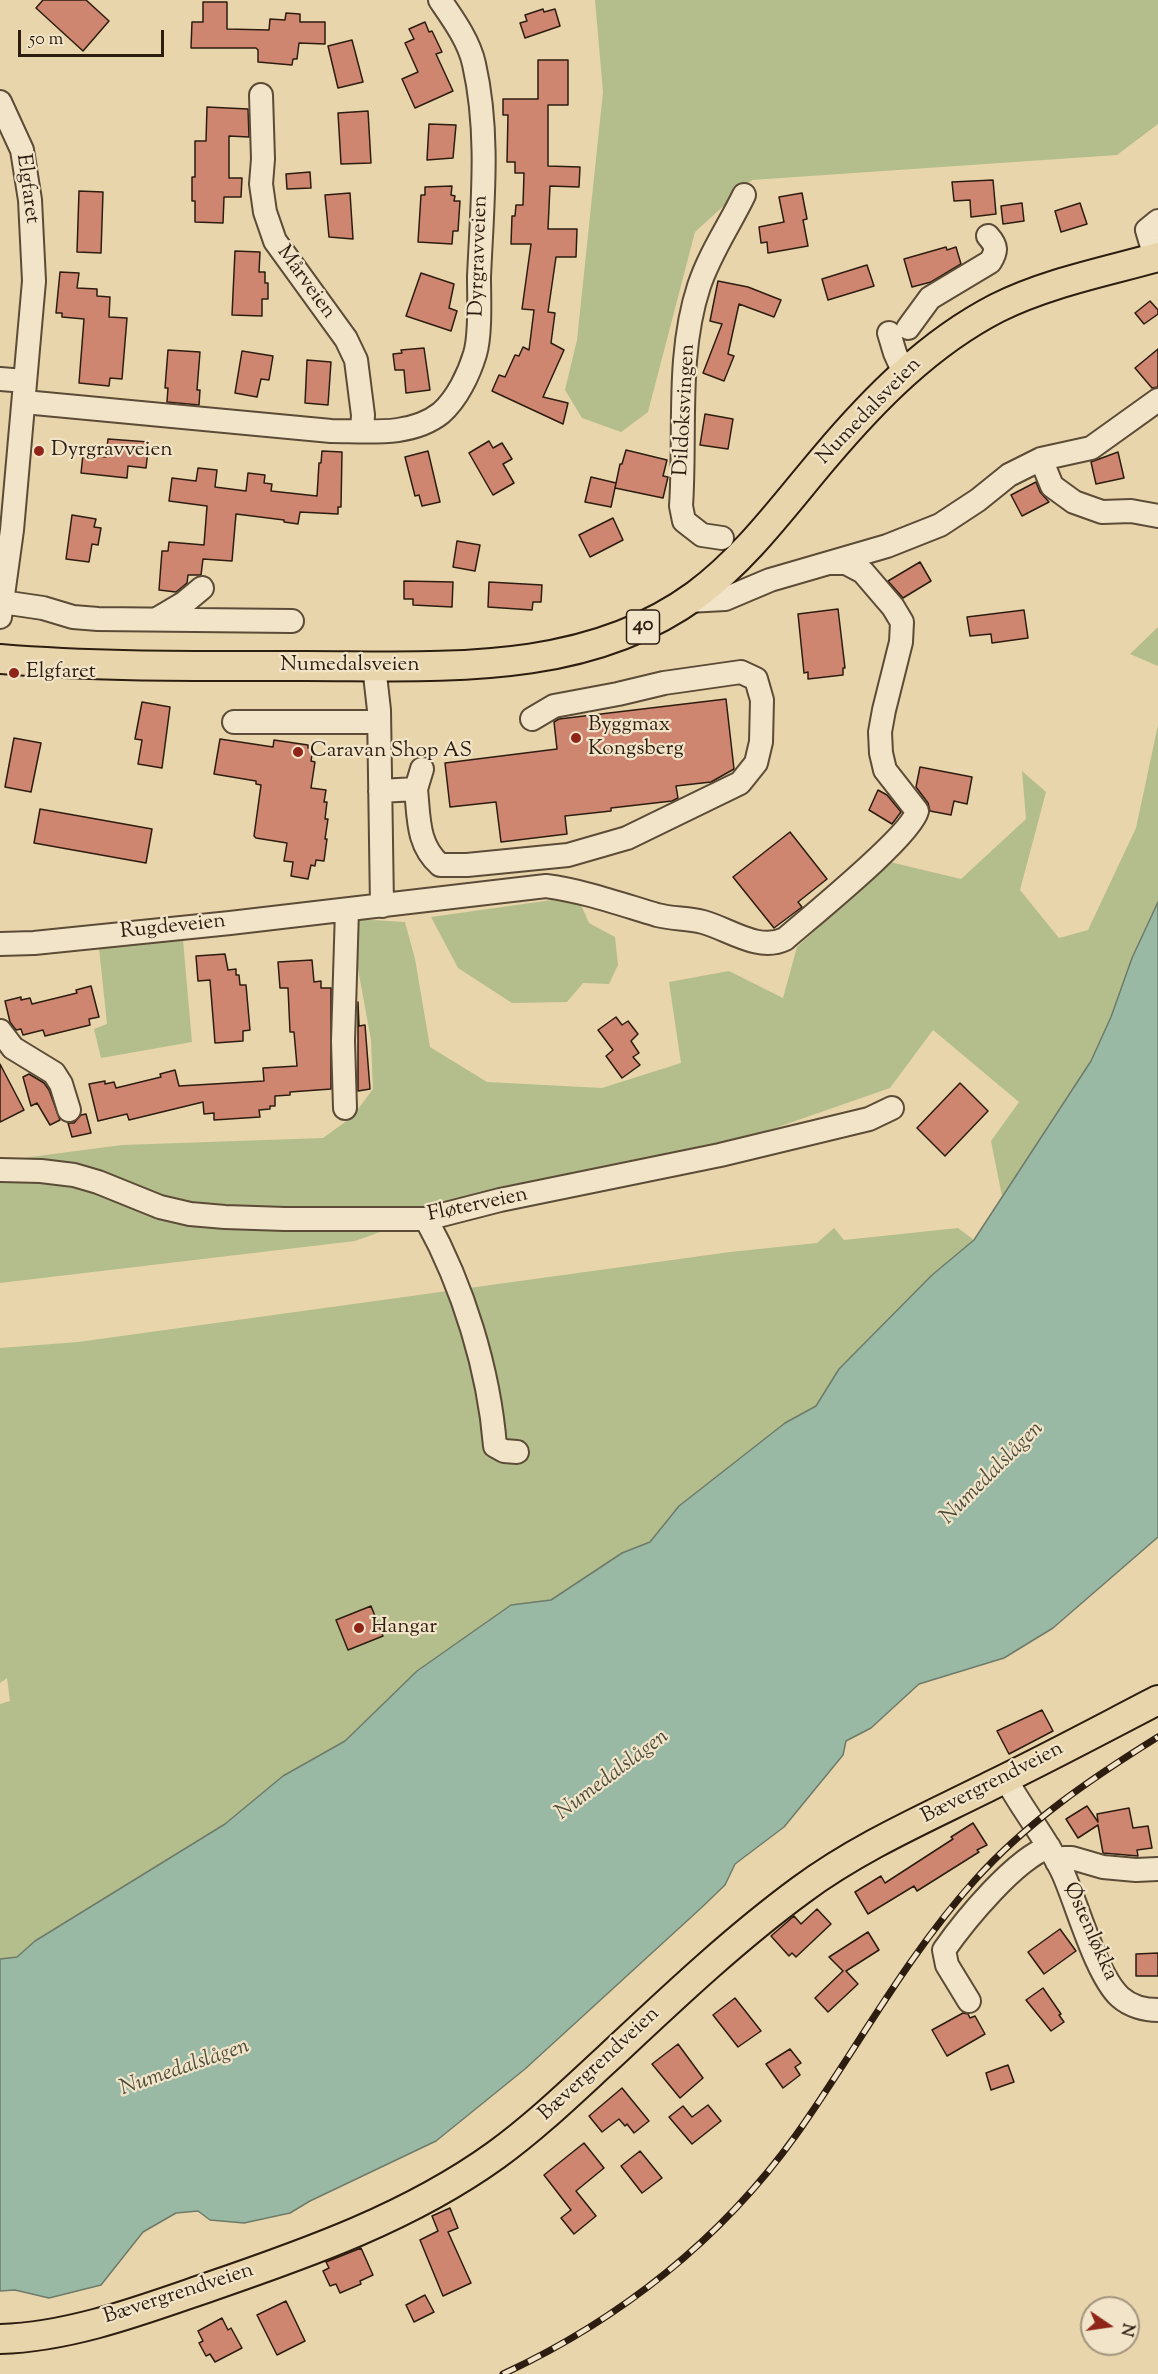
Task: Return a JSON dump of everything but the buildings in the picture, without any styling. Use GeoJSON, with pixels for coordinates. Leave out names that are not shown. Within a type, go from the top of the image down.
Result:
{"type":"FeatureCollection","features":[{"type":"Feature","properties":{"kind":"main road","name":"Numedalsveien"},"geometry":{"type":"LineString","coordinates":[[0,659],[140,666],[488,664],[555,655],[622,636],[647,625],[688,601],[745,551],[855,422],[904,373],[960,330],[997,308],[1034,292],[1156,257]]}},
{"type":"Feature","properties":{"kind":"main road","name":"Bævergrendveien"},"geometry":{"type":"LineString","coordinates":[[0,2339],[69,2330],[167,2301],[350,2235],[434,2194],[494,2156],[538,2122],[693,1981],[801,1890],[878,1841],[1006,1779],[1158,1700]]}},
{"type":"Feature","properties":{"kind":"street","name":"Dyrgravveien"},"geometry":{"type":"LineString","coordinates":[[0,379],[24,391],[277,427],[362,431],[411,428],[441,413],[458,393],[475,353],[482,220],[484,120],[474,61],[456,22],[440,0]]}},
{"type":"Feature","properties":{"kind":"street","name":"Mårveien"},"geometry":{"type":"LineString","coordinates":[[261,95],[261,184],[265,212],[274,242],[346,339],[356,360],[363,415],[362,431]]}},
{"type":"Feature","properties":{"kind":"street","name":"Elgfaret"},"geometry":{"type":"LineString","coordinates":[[0,102],[22,150],[30,200],[34,281],[24,391],[9,461],[1,610],[43,608],[73,616],[155,620],[292,621]]}},
{"type":"Feature","properties":{"kind":"street","name":"Dildoksvingen"},"geometry":{"type":"LineString","coordinates":[[722,538],[702,535],[684,521],[681,506],[685,354],[698,289],[711,254],[744,195]]}},
{"type":"Feature","properties":{"kind":"street"},"geometry":{"type":"LineString","coordinates":[[1156,257],[1147,230],[1158,221]]}},
{"type":"Feature","properties":{"kind":"street"},"geometry":{"type":"LineString","coordinates":[[904,373],[895,353],[899,330],[930,298],[990,262],[996,247],[988,236]]}},
{"type":"Feature","properties":{"kind":"street","name":"Numedalsveien"},"geometry":{"type":"LineString","coordinates":[[688,601],[725,599],[770,580],[887,546],[940,525],[978,500],[1009,475],[1041,459],[1091,448],[1158,400]]}},
{"type":"Feature","properties":{"kind":"street"},"geometry":{"type":"LineString","coordinates":[[1041,459],[1052,486],[1061,495],[1074,502],[1102,512],[1131,511],[1158,516]]}},
{"type":"Feature","properties":{"kind":"street","name":"Numedalsveien"},"geometry":{"type":"LineString","coordinates":[[830,563],[846,563],[863,572],[893,607],[902,622],[901,642],[880,732],[881,753],[885,770],[916,807]]}},
{"type":"Feature","properties":{"kind":"street"},"geometry":{"type":"LineString","coordinates":[[155,620],[184,603],[202,588]]}},
{"type":"Feature","properties":{"kind":"street"},"geometry":{"type":"LineString","coordinates":[[374,666],[379,722],[382,906]]}},
{"type":"Feature","properties":{"kind":"street"},"geometry":{"type":"LineString","coordinates":[[380,791],[419,779],[422,838],[429,856],[440,865],[467,865],[568,855],[627,838],[740,783],[756,763],[761,742],[762,700],[756,679],[741,672],[714,674],[554,706],[532,719]]}},
{"type":"Feature","properties":{"kind":"street"},"geometry":{"type":"LineString","coordinates":[[234,722],[317,720],[379,722]]}},
{"type":"Feature","properties":{"kind":"street","name":"Rugdeveien"},"geometry":{"type":"LineString","coordinates":[[0,944],[34,943],[347,910],[546,886],[575,890],[660,916],[702,922],[756,942],[776,944],[785,939],[869,866],[914,821],[918,811],[916,807]]}},
{"type":"Feature","properties":{"kind":"street"},"geometry":{"type":"LineString","coordinates":[[345,1108],[343,1031],[347,910]]}},
{"type":"Feature","properties":{"kind":"street"},"geometry":{"type":"LineString","coordinates":[[0,1031],[12,1047],[54,1073],[61,1084],[69,1110]]}},
{"type":"Feature","properties":{"kind":"street","name":"Fløterveien"},"geometry":{"type":"LineString","coordinates":[[0,1170],[74,1175],[98,1182],[160,1207],[190,1214],[285,1219],[426,1219],[500,1200],[720,1155],[848,1125],[892,1108]]}},
{"type":"Feature","properties":{"kind":"street"},"geometry":{"type":"LineString","coordinates":[[426,1219],[446,1256],[486,1377],[495,1446],[504,1451],[517,1452]]}},
{"type":"Feature","properties":{"kind":"street","name":"Østenløkka"},"geometry":{"type":"LineString","coordinates":[[1006,1779],[1053,1855],[1110,1986],[1128,2003],[1158,2010]]}},
{"type":"Feature","properties":{"kind":"street"},"geometry":{"type":"LineString","coordinates":[[969,2001],[947,1965],[944,1950],[1001,1882],[1035,1854],[1053,1855]]}},
{"type":"Feature","properties":{"kind":"street","name":"Østenløkka"},"geometry":{"type":"LineString","coordinates":[[1053,1855],[1103,1867],[1158,1869]]}},
{"type":"Feature","properties":{"kind":"shaded area"},"geometry":{"type":"Polygon","coordinates":[[[595,0],[1158,0],[1158,124],[1117,155],[752,180],[695,232],[648,412],[621,432],[582,418],[565,390],[577,340],[603,92],[595,0]]]}},
{"type":"Feature","properties":{"kind":"shaded area"},"geometry":{"type":"Polygon","coordinates":[[[1158,627],[1158,666],[1130,654],[1158,627]]]}},
{"type":"Feature","properties":{"kind":"shaded area"},"geometry":{"type":"Polygon","coordinates":[[[1158,725],[1158,902],[1132,958],[1111,1017],[1091,1061],[1002,1196],[991,1141],[1019,1102],[933,1030],[890,1088],[715,1149],[448,1208],[355,1241],[0,1283],[0,1161],[122,1145],[323,1138],[352,1117],[373,1089],[371,1040],[358,969],[356,919],[405,922],[415,959],[430,1047],[487,1082],[602,1088],[681,1063],[669,982],[729,971],[783,998],[797,947],[890,862],[961,879],[1026,819],[1022,771],[1046,792],[1020,890],[1059,938],[1088,930],[1136,828],[1158,725]]]}},
{"type":"Feature","properties":{"kind":"shaded area"},"geometry":{"type":"Polygon","coordinates":[[[552,900],[581,905],[589,923],[615,937],[618,965],[609,984],[583,983],[567,1002],[512,1003],[458,968],[431,917],[552,900]]]}},
{"type":"Feature","properties":{"kind":"shaded area"},"geometry":{"type":"Polygon","coordinates":[[[183,940],[192,1042],[101,1058],[94,1029],[107,1024],[99,948],[183,940]]]}},
{"type":"Feature","properties":{"kind":"shaded area"},"geometry":{"type":"Polygon","coordinates":[[[834,1228],[844,1240],[958,1228],[974,1240],[932,1275],[839,1369],[816,1406],[785,1423],[679,1506],[650,1542],[622,1553],[551,1600],[511,1605],[417,1671],[345,1741],[283,1776],[225,1824],[35,1941],[17,1957],[0,1959],[0,1704],[10,1701],[7,1678],[0,1683],[0,1348],[78,1342],[730,1252],[817,1243],[834,1228]]]}},
{"type":"Feature","properties":{"kind":"water","name":"Numedalslågen"},"geometry":{"type":"Polygon","coordinates":[[[1158,902],[1158,1537],[1053,1628],[1004,1658],[919,1684],[871,1728],[846,1741],[843,1755],[784,1827],[735,1864],[725,1885],[525,2069],[436,2141],[310,2201],[290,2213],[244,2223],[210,2220],[198,2211],[176,2213],[143,2232],[101,2285],[49,2298],[15,2290],[0,2291],[0,1959],[17,1957],[35,1941],[225,1824],[283,1776],[345,1741],[417,1671],[511,1605],[551,1600],[622,1553],[650,1542],[679,1506],[785,1423],[816,1406],[839,1369],[932,1275],[974,1240],[1091,1061],[1111,1017],[1132,958],[1158,902]]]}},
{"type":"Feature","properties":{"kind":"railway"},"geometry":{"type":"LineString","coordinates":[[503,2374],[587,2329],[665,2274],[701,2243],[767,2173],[796,2135],[903,1973],[975,1880],[1016,1839],[1061,1802],[1158,1737]]}},
{"type":"Feature","properties":{"kind":"place","name":"Dyrgravveien"},"geometry":{"type":"Point","coordinates":[39,451]}},
{"type":"Feature","properties":{"kind":"place","name":"Elgfaret"},"geometry":{"type":"Point","coordinates":[14,673]}},
{"type":"Feature","properties":{"kind":"place","name":"Byggmax Kongsberg"},"geometry":{"type":"Point","coordinates":[576,738]}},
{"type":"Feature","properties":{"kind":"place","name":"Caravan Shop AS"},"geometry":{"type":"Point","coordinates":[298,752]}},
{"type":"Feature","properties":{"kind":"place","name":"Hangar"},"geometry":{"type":"Point","coordinates":[359,1628]}}]}
